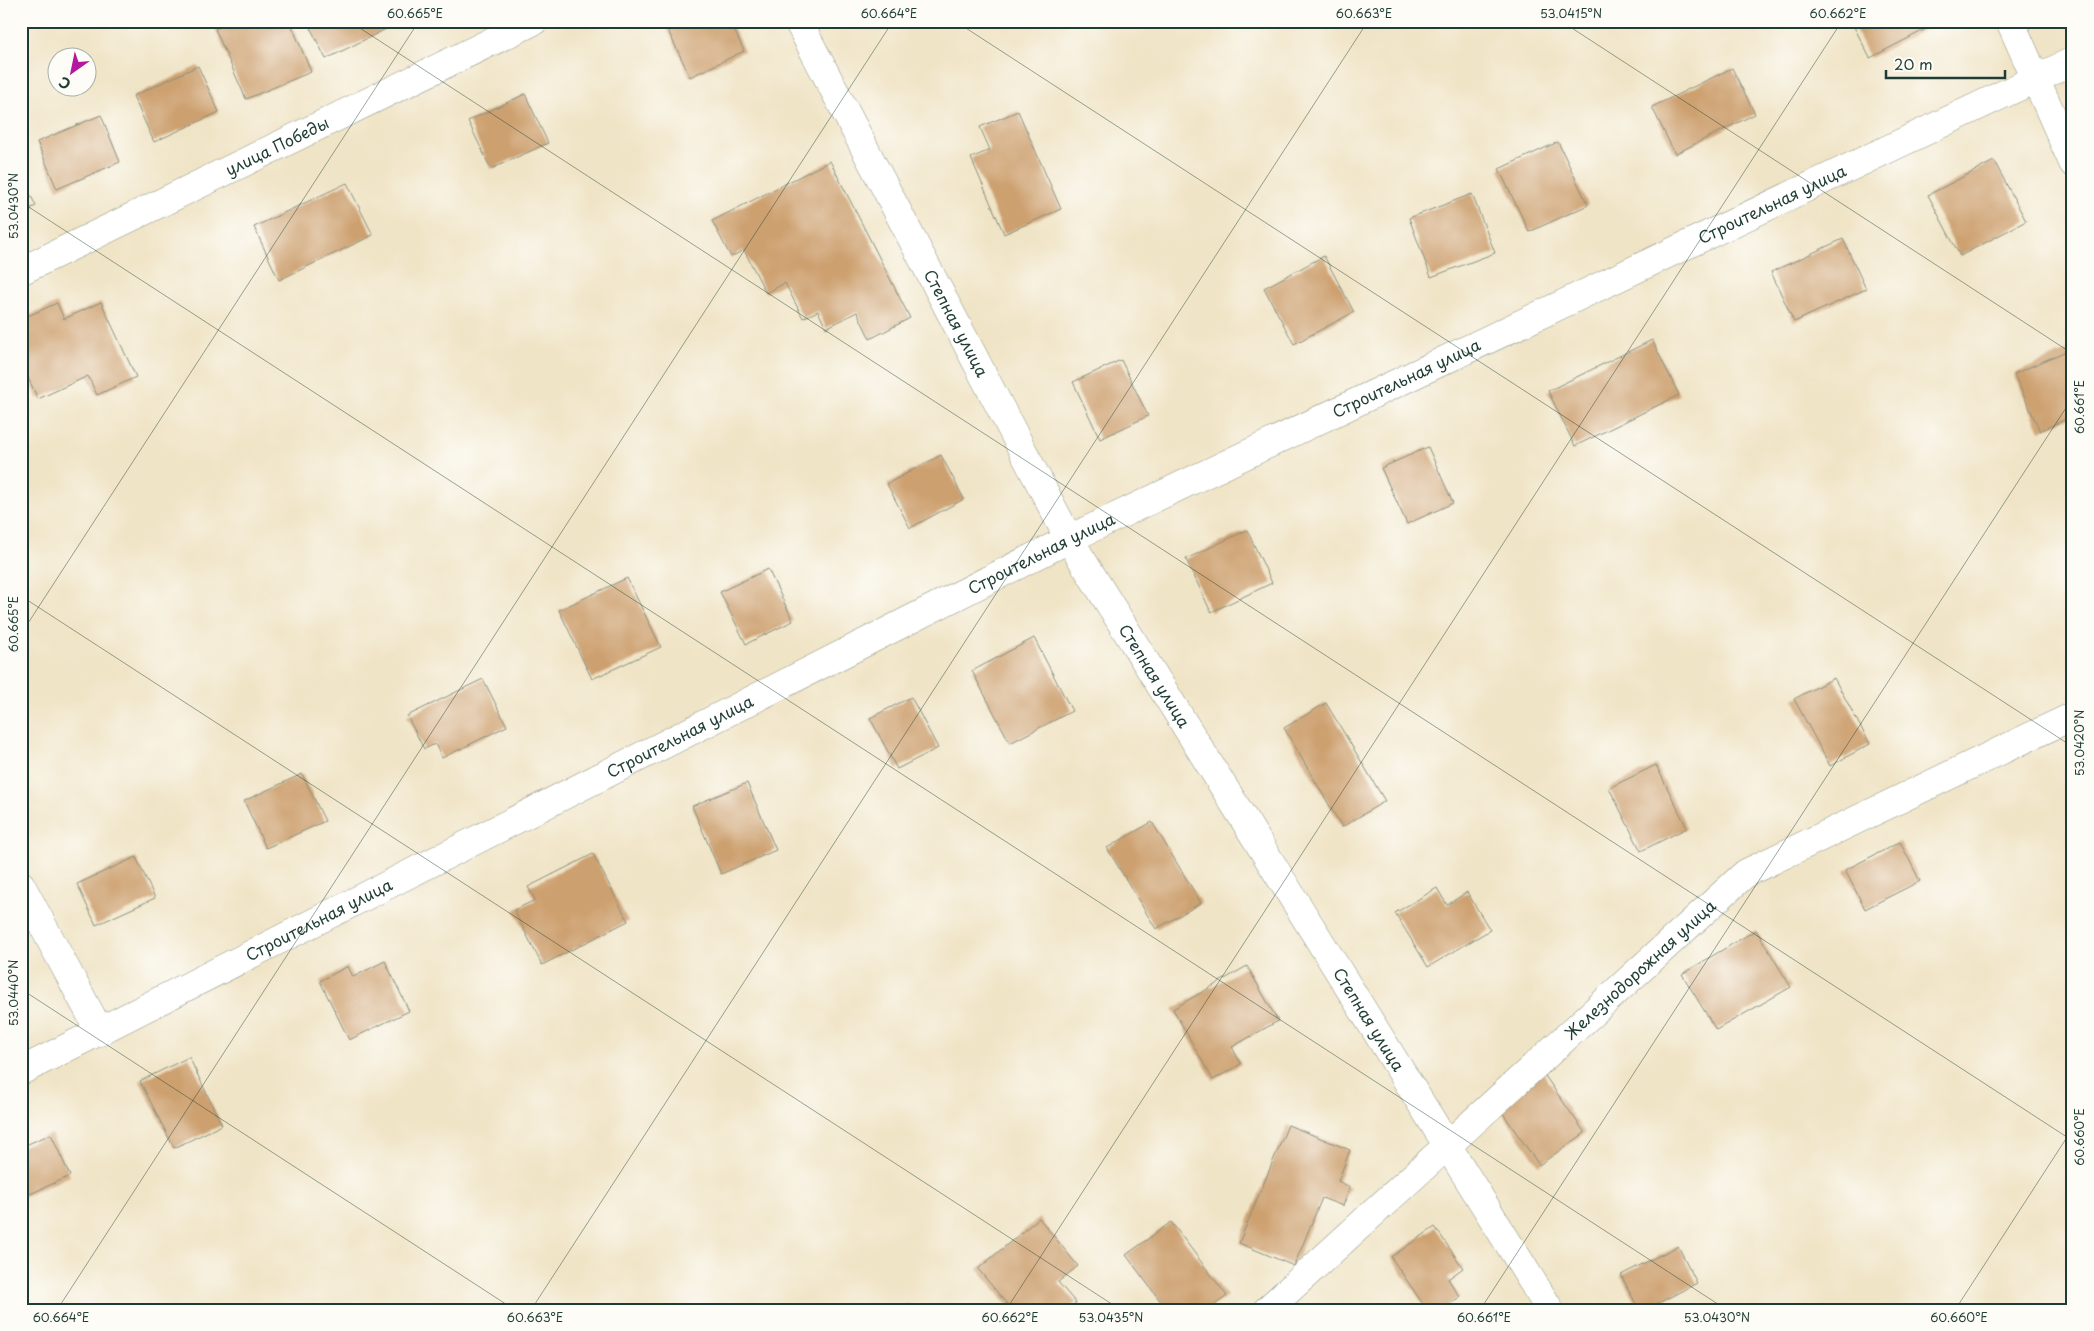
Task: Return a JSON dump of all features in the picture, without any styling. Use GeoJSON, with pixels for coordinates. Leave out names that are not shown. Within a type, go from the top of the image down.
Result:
{"type":"FeatureCollection","features":[{"type":"Feature","properties":{"kind":"street","name":"улица Победы"},"geometry":{"type":"LineString","coordinates":[[21,271],[534,21]]}},
{"type":"Feature","properties":{"kind":"street","name":"Степная улица"},"geometry":{"type":"LineString","coordinates":[[798,21],[1069,539],[1550,1310]]}},
{"type":"Feature","properties":{"kind":"street"},"geometry":{"type":"LineString","coordinates":[[2010,21],[2073,163]]}},
{"type":"Feature","properties":{"kind":"street","name":"Строительная улица"},"geometry":{"type":"LineString","coordinates":[[21,1072],[1069,539],[2073,61]]}},
{"type":"Feature","properties":{"kind":"street","name":"Железнодорожная улица"},"geometry":{"type":"LineString","coordinates":[[1267,1310],[1746,873],[2073,716]]}},
{"type":"Feature","properties":{"kind":"street"},"geometry":{"type":"LineString","coordinates":[[21,885],[100,1032]]}},
{"type":"Feature","properties":{"kind":"building"},"geometry":{"type":"Polygon","coordinates":[[[233,21],[290,21],[311,72],[246,99],[215,29],[233,21]]]}},
{"type":"Feature","properties":{"kind":"building"},"geometry":{"type":"Polygon","coordinates":[[[307,21],[402,21],[326,59],[307,21]]]}},
{"type":"Feature","properties":{"kind":"building"},"geometry":{"type":"Polygon","coordinates":[[[730,21],[744,51],[690,77],[664,22],[730,21]]]}},
{"type":"Feature","properties":{"kind":"building"},"geometry":{"type":"Polygon","coordinates":[[[1851,21],[1925,21],[1928,28],[1870,58],[1851,21]]]}},
{"type":"Feature","properties":{"kind":"building"},"geometry":{"type":"Polygon","coordinates":[[[198,66],[219,112],[154,142],[133,96],[198,66]]]}},
{"type":"Feature","properties":{"kind":"building"},"geometry":{"type":"Polygon","coordinates":[[[1732,68],[1755,114],[1675,154],[1652,107],[1732,68]]]}},
{"type":"Feature","properties":{"kind":"building"},"geometry":{"type":"Polygon","coordinates":[[[525,94],[548,143],[491,169],[468,121],[525,94]]]}},
{"type":"Feature","properties":{"kind":"building"},"geometry":{"type":"Polygon","coordinates":[[[1018,111],[1061,209],[1004,234],[971,158],[990,150],[980,127],[1018,111]]]}},
{"type":"Feature","properties":{"kind":"building"},"geometry":{"type":"Polygon","coordinates":[[[101,115],[120,162],[57,189],[37,142],[101,115]]]}},
{"type":"Feature","properties":{"kind":"building"},"geometry":{"type":"Polygon","coordinates":[[[1558,142],[1588,205],[1529,232],[1499,169],[1558,142]]]}},
{"type":"Feature","properties":{"kind":"building"},"geometry":{"type":"Polygon","coordinates":[[[830,161],[910,318],[870,339],[857,312],[826,328],[818,311],[803,318],[785,283],[766,293],[744,250],[731,257],[712,221],[830,161]]]}},
{"type":"Feature","properties":{"kind":"building"},"geometry":{"type":"Polygon","coordinates":[[[1994,161],[2026,221],[1960,256],[1928,195],[1994,161]]]}},
{"type":"Feature","properties":{"kind":"building"},"geometry":{"type":"Polygon","coordinates":[[[21,176],[36,206],[21,213],[21,176]]]}},
{"type":"Feature","properties":{"kind":"building"},"geometry":{"type":"Polygon","coordinates":[[[347,183],[373,235],[279,280],[254,227],[347,183]]]}},
{"type":"Feature","properties":{"kind":"building"},"geometry":{"type":"Polygon","coordinates":[[[1472,194],[1495,253],[1431,277],[1409,218],[1472,194]]]}},
{"type":"Feature","properties":{"kind":"building"},"geometry":{"type":"Polygon","coordinates":[[[1843,239],[1866,289],[1794,322],[1771,272],[1843,239]]]}},
{"type":"Feature","properties":{"kind":"building"},"geometry":{"type":"Polygon","coordinates":[[[1324,256],[1354,312],[1294,344],[1264,288],[1324,256]]]}},
{"type":"Feature","properties":{"kind":"building"},"geometry":{"type":"Polygon","coordinates":[[[101,302],[136,377],[97,395],[88,376],[38,399],[21,363],[21,319],[57,303],[64,319],[101,302]]]}},
{"type":"Feature","properties":{"kind":"building"},"geometry":{"type":"Polygon","coordinates":[[[1652,340],[1679,395],[1575,446],[1548,391],[1652,340]]]}},
{"type":"Feature","properties":{"kind":"building"},"geometry":{"type":"Polygon","coordinates":[[[2073,348],[2073,416],[2040,431],[2014,374],[2073,348]]]}},
{"type":"Feature","properties":{"kind":"building"},"geometry":{"type":"Polygon","coordinates":[[[1121,360],[1148,416],[1100,439],[1073,382],[1121,360]]]}},
{"type":"Feature","properties":{"kind":"building"},"geometry":{"type":"Polygon","coordinates":[[[1428,447],[1453,503],[1407,524],[1381,468],[1428,447]]]}},
{"type":"Feature","properties":{"kind":"building"},"geometry":{"type":"Polygon","coordinates":[[[941,455],[964,499],[910,528],[887,484],[941,455]]]}},
{"type":"Feature","properties":{"kind":"building"},"geometry":{"type":"Polygon","coordinates":[[[1247,530],[1272,583],[1211,612],[1186,559],[1247,530]]]}},
{"type":"Feature","properties":{"kind":"building"},"geometry":{"type":"Polygon","coordinates":[[[768,569],[793,621],[746,644],[720,592],[768,569]]]}},
{"type":"Feature","properties":{"kind":"building"},"geometry":{"type":"Polygon","coordinates":[[[627,578],[661,647],[592,679],[559,610],[627,578]]]}},
{"type":"Feature","properties":{"kind":"building"},"geometry":{"type":"Polygon","coordinates":[[[1034,638],[1072,711],[1010,743],[972,671],[1034,638]]]}},
{"type":"Feature","properties":{"kind":"building"},"geometry":{"type":"Polygon","coordinates":[[[1834,678],[1870,744],[1830,766],[1794,699],[1834,678]]]}},
{"type":"Feature","properties":{"kind":"building"},"geometry":{"type":"Polygon","coordinates":[[[483,679],[507,726],[442,758],[435,744],[424,749],[407,716],[483,679]]]}},
{"type":"Feature","properties":{"kind":"building"},"geometry":{"type":"Polygon","coordinates":[[[911,697],[938,748],[897,769],[870,718],[911,697]]]}},
{"type":"Feature","properties":{"kind":"building"},"geometry":{"type":"Polygon","coordinates":[[[1326,703],[1385,801],[1342,827],[1284,728],[1326,703]]]}},
{"type":"Feature","properties":{"kind":"building"},"geometry":{"type":"Polygon","coordinates":[[[1656,765],[1687,828],[1641,851],[1609,788],[1656,765]]]}},
{"type":"Feature","properties":{"kind":"building"},"geometry":{"type":"Polygon","coordinates":[[[302,774],[325,821],[266,848],[244,801],[302,774]]]}},
{"type":"Feature","properties":{"kind":"building"},"geometry":{"type":"Polygon","coordinates":[[[747,783],[776,850],[721,874],[692,806],[747,783]]]}},
{"type":"Feature","properties":{"kind":"building"},"geometry":{"type":"Polygon","coordinates":[[[1152,822],[1201,903],[1156,929],[1107,848],[1152,822]]]}},
{"type":"Feature","properties":{"kind":"building"},"geometry":{"type":"Polygon","coordinates":[[[1900,842],[1920,881],[1865,909],[1845,870],[1900,842]]]}},
{"type":"Feature","properties":{"kind":"building"},"geometry":{"type":"Polygon","coordinates":[[[593,854],[628,921],[542,965],[514,910],[535,900],[528,887],[593,854]]]}},
{"type":"Feature","properties":{"kind":"building"},"geometry":{"type":"Polygon","coordinates":[[[136,857],[155,898],[96,925],[77,884],[136,857]]]}},
{"type":"Feature","properties":{"kind":"building"},"geometry":{"type":"Polygon","coordinates":[[[1437,888],[1447,905],[1467,892],[1490,930],[1428,967],[1395,913],[1437,888]]]}},
{"type":"Feature","properties":{"kind":"building"},"geometry":{"type":"Polygon","coordinates":[[[1756,930],[1791,987],[1716,1030],[1682,974],[1756,930]]]}},
{"type":"Feature","properties":{"kind":"building"},"geometry":{"type":"Polygon","coordinates":[[[385,961],[409,1011],[349,1040],[320,981],[348,966],[353,977],[385,961]]]}},
{"type":"Feature","properties":{"kind":"building"},"geometry":{"type":"Polygon","coordinates":[[[1247,966],[1278,1021],[1232,1047],[1241,1064],[1213,1080],[1173,1009],[1247,966]]]}},
{"type":"Feature","properties":{"kind":"building"},"geometry":{"type":"Polygon","coordinates":[[[189,1057],[222,1125],[174,1148],[140,1081],[189,1057]]]}},
{"type":"Feature","properties":{"kind":"building"},"geometry":{"type":"Polygon","coordinates":[[[1543,1073],[1585,1133],[1539,1165],[1497,1105],[1543,1073]]]}},
{"type":"Feature","properties":{"kind":"building"},"geometry":{"type":"Polygon","coordinates":[[[1288,1125],[1350,1150],[1338,1181],[1350,1187],[1343,1206],[1322,1198],[1294,1266],[1239,1243],[1288,1125]]]}},
{"type":"Feature","properties":{"kind":"building"},"geometry":{"type":"Polygon","coordinates":[[[51,1134],[70,1176],[21,1198],[21,1147],[51,1134]]]}},
{"type":"Feature","properties":{"kind":"building"},"geometry":{"type":"Polygon","coordinates":[[[1039,1218],[1078,1266],[1058,1282],[1076,1303],[1067,1310],[1012,1310],[978,1269],[1039,1218]]]}},
{"type":"Feature","properties":{"kind":"building"},"geometry":{"type":"Polygon","coordinates":[[[1171,1222],[1227,1296],[1208,1310],[1167,1310],[1126,1255],[1171,1222]]]}},
{"type":"Feature","properties":{"kind":"building"},"geometry":{"type":"Polygon","coordinates":[[[1435,1227],[1463,1268],[1448,1279],[1460,1297],[1440,1310],[1427,1310],[1391,1257],[1435,1227]]]}},
{"type":"Feature","properties":{"kind":"building"},"geometry":{"type":"Polygon","coordinates":[[[1678,1246],[1697,1283],[1645,1310],[1639,1310],[1621,1275],[1678,1246]]]}},
{"type":"Feature","properties":{"kind":"building"},"geometry":{"type":"Polygon","coordinates":[[[909,1304],[910,1310],[884,1310],[884,1309],[909,1304]]]}}]}
